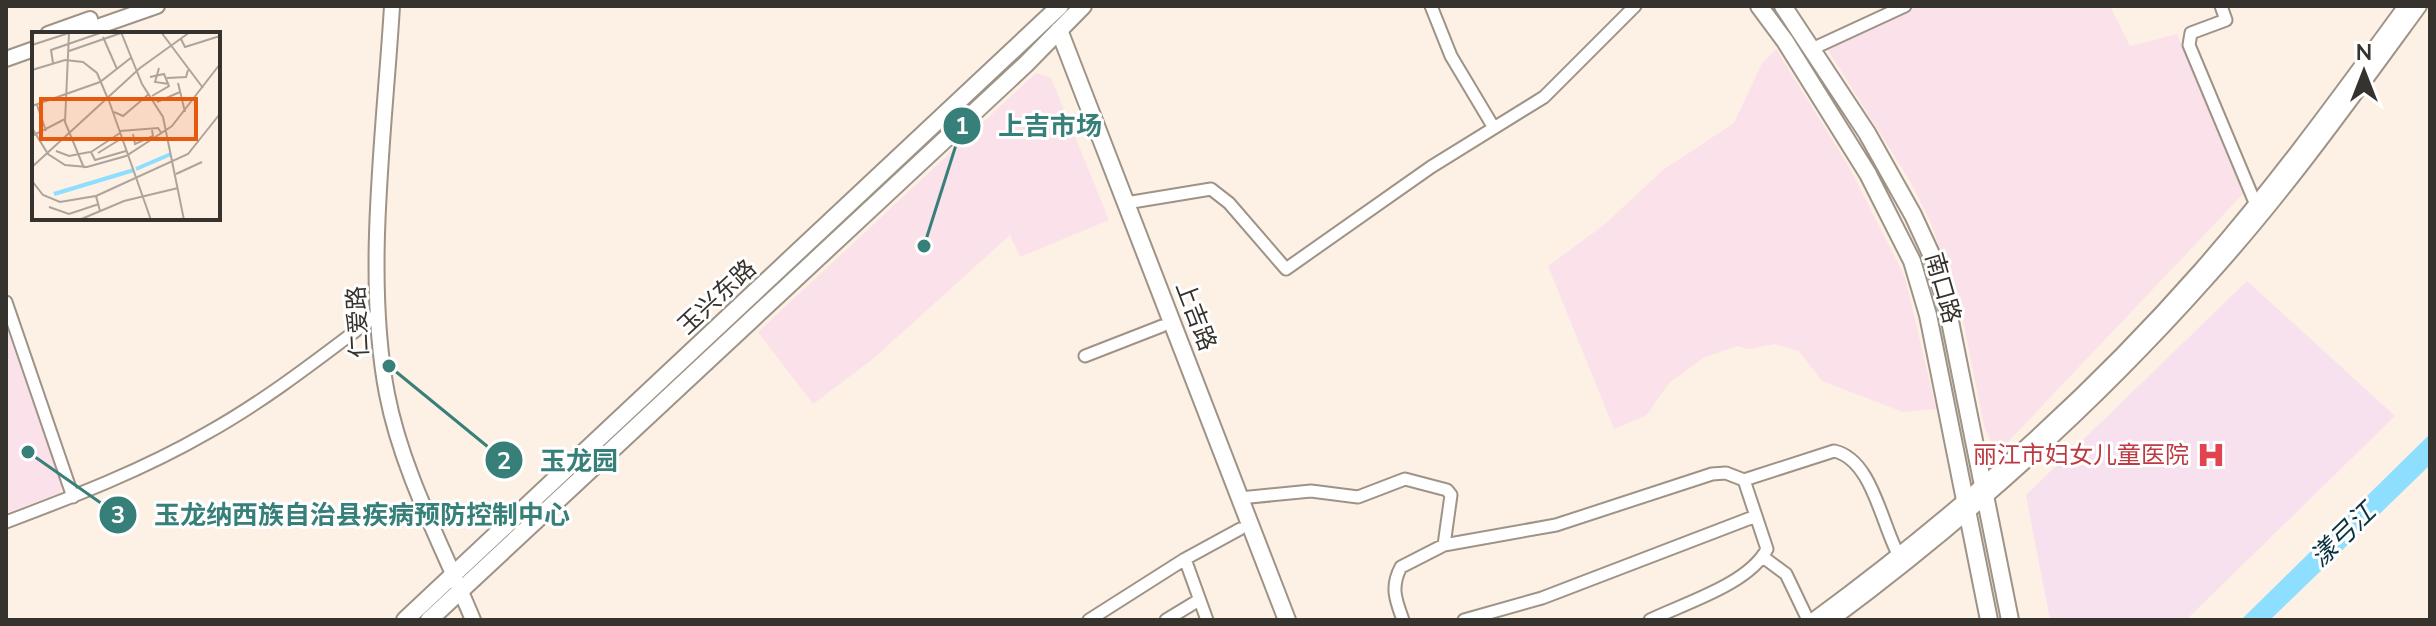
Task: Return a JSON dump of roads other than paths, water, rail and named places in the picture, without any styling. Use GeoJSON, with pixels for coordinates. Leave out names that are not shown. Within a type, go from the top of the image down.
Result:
{"type":"FeatureCollection","features":[{"type":"Feature","properties":{"kind":"main road","name":"玉兴东路"},"geometry":{"type":"LineString","coordinates":[[405,620],[457,582],[1050,18],[1083,6]]}},
{"type":"Feature","properties":{"kind":"main road","name":"南口路"},"geometry":{"type":"LineString","coordinates":[[1759,6],[1818,92],[1904,242],[1928,315],[1989,620]]}},
{"type":"Feature","properties":{"kind":"main road","name":"南口路"},"geometry":{"type":"LineString","coordinates":[[1783,6],[1814,48],[1903,196],[1931,254],[1948,311],[2010,620]]}},
{"type":"Feature","properties":{"kind":"main road","name":"上吉路"},"geometry":{"type":"LineString","coordinates":[[1050,18],[1126,203],[1287,620]]}},
{"type":"Feature","properties":{"kind":"main road","name":"上吉路"},"geometry":{"type":"LineString","coordinates":[[1050,18],[1162,326],[1275,620]]}},
{"type":"Feature","properties":{"kind":"main road","name":"玉兴东路"},"geometry":{"type":"LineString","coordinates":[[429,620],[457,582]]}},
{"type":"Feature","properties":{"kind":"street"},"geometry":{"type":"LineString","coordinates":[[54,32],[128,6]]}},
{"type":"Feature","properties":{"kind":"street"},"geometry":{"type":"LineString","coordinates":[[83,32],[157,6]]}},
{"type":"Feature","properties":{"kind":"street","name":"仁爱路"},"geometry":{"type":"LineString","coordinates":[[392,6],[378,314],[387,393],[396,430],[473,620]]}},
{"type":"Feature","properties":{"kind":"street"},"geometry":{"type":"LineString","coordinates":[[1431,6],[1451,56],[1494,128]]}},
{"type":"Feature","properties":{"kind":"street"},"geometry":{"type":"LineString","coordinates":[[1126,203],[1211,189],[1229,203],[1286,269],[1431,167],[1555,88],[1634,6]]}},
{"type":"Feature","properties":{"kind":"street"},"geometry":{"type":"LineString","coordinates":[[1814,48],[1905,6]]}},
{"type":"Feature","properties":{"kind":"street"},"geometry":{"type":"LineString","coordinates":[[2221,6],[2226,20],[2191,33],[2190,51],[2256,205]]}},
{"type":"Feature","properties":{"kind":"street"},"geometry":{"type":"LineString","coordinates":[[1984,491],[2150,324],[2256,205],[2406,6]]}},
{"type":"Feature","properties":{"kind":"street"},"geometry":{"type":"LineString","coordinates":[[1831,620],[2092,397],[2207,278],[2288,181],[2419,6]]}},
{"type":"Feature","properties":{"kind":"street"},"geometry":{"type":"LineString","coordinates":[[6,49],[32,40]]}},
{"type":"Feature","properties":{"kind":"street"},"geometry":{"type":"LineString","coordinates":[[6,59],[32,50]]}},
{"type":"Feature","properties":{"kind":"street"},"geometry":{"type":"LineString","coordinates":[[6,302],[73,497]]}},
{"type":"Feature","properties":{"kind":"street"},"geometry":{"type":"LineString","coordinates":[[6,522],[143,467],[227,422],[378,314]]}},
{"type":"Feature","properties":{"kind":"street"},"geometry":{"type":"LineString","coordinates":[[1085,356],[1162,326]]}},
{"type":"Feature","properties":{"kind":"street"},"geometry":{"type":"LineString","coordinates":[[1403,620],[1394,587],[1401,567],[1444,545],[1556,525],[1712,474],[1726,473],[1744,480],[1834,451],[1849,455],[1862,467],[1899,556]]}},
{"type":"Feature","properties":{"kind":"street"},"geometry":{"type":"LineString","coordinates":[[1240,498],[1311,491],[1358,497],[1395,481],[1413,480],[1451,495],[1444,545]]}},
{"type":"Feature","properties":{"kind":"street"},"geometry":{"type":"LineString","coordinates":[[1650,620],[1746,575],[1763,557],[1767,549],[1744,480]]}},
{"type":"Feature","properties":{"kind":"street"},"geometry":{"type":"LineString","coordinates":[[1763,557],[1786,574],[1811,620],[1966,507]]}},
{"type":"Feature","properties":{"kind":"street"},"geometry":{"type":"LineString","coordinates":[[1464,620],[1542,598],[1756,516]]}},
{"type":"Feature","properties":{"kind":"street"},"geometry":{"type":"LineString","coordinates":[[1089,620],[1185,559],[1240,529]]}},
{"type":"Feature","properties":{"kind":"street"},"geometry":{"type":"LineString","coordinates":[[1185,559],[1207,620]]}},
{"type":"Feature","properties":{"kind":"street"},"geometry":{"type":"LineString","coordinates":[[1166,620],[1199,600]]}},
{"type":"Feature","properties":{"kind":"water","name":"漾弓江"},"geometry":{"type":"Polygon","coordinates":[[[2430,434],[2430,465],[2270,620],[2241,620],[2430,434]]]}},
{"type":"Feature","properties":{"kind":"place","name":"上吉市场"},"geometry":{"type":"Point","coordinates":[924,246]}},
{"type":"Feature","properties":{"kind":"place","name":"玉龙园"},"geometry":{"type":"Point","coordinates":[389,366]}},
{"type":"Feature","properties":{"kind":"place","name":"玉龙纳西族自治县疾病预防控制中心"},"geometry":{"type":"Point","coordinates":[28,452]}},
{"type":"Feature","properties":{"kind":"place","name":"丽江市妇女儿童医院"},"geometry":{"type":"Point","coordinates":[2211,455]}}]}
